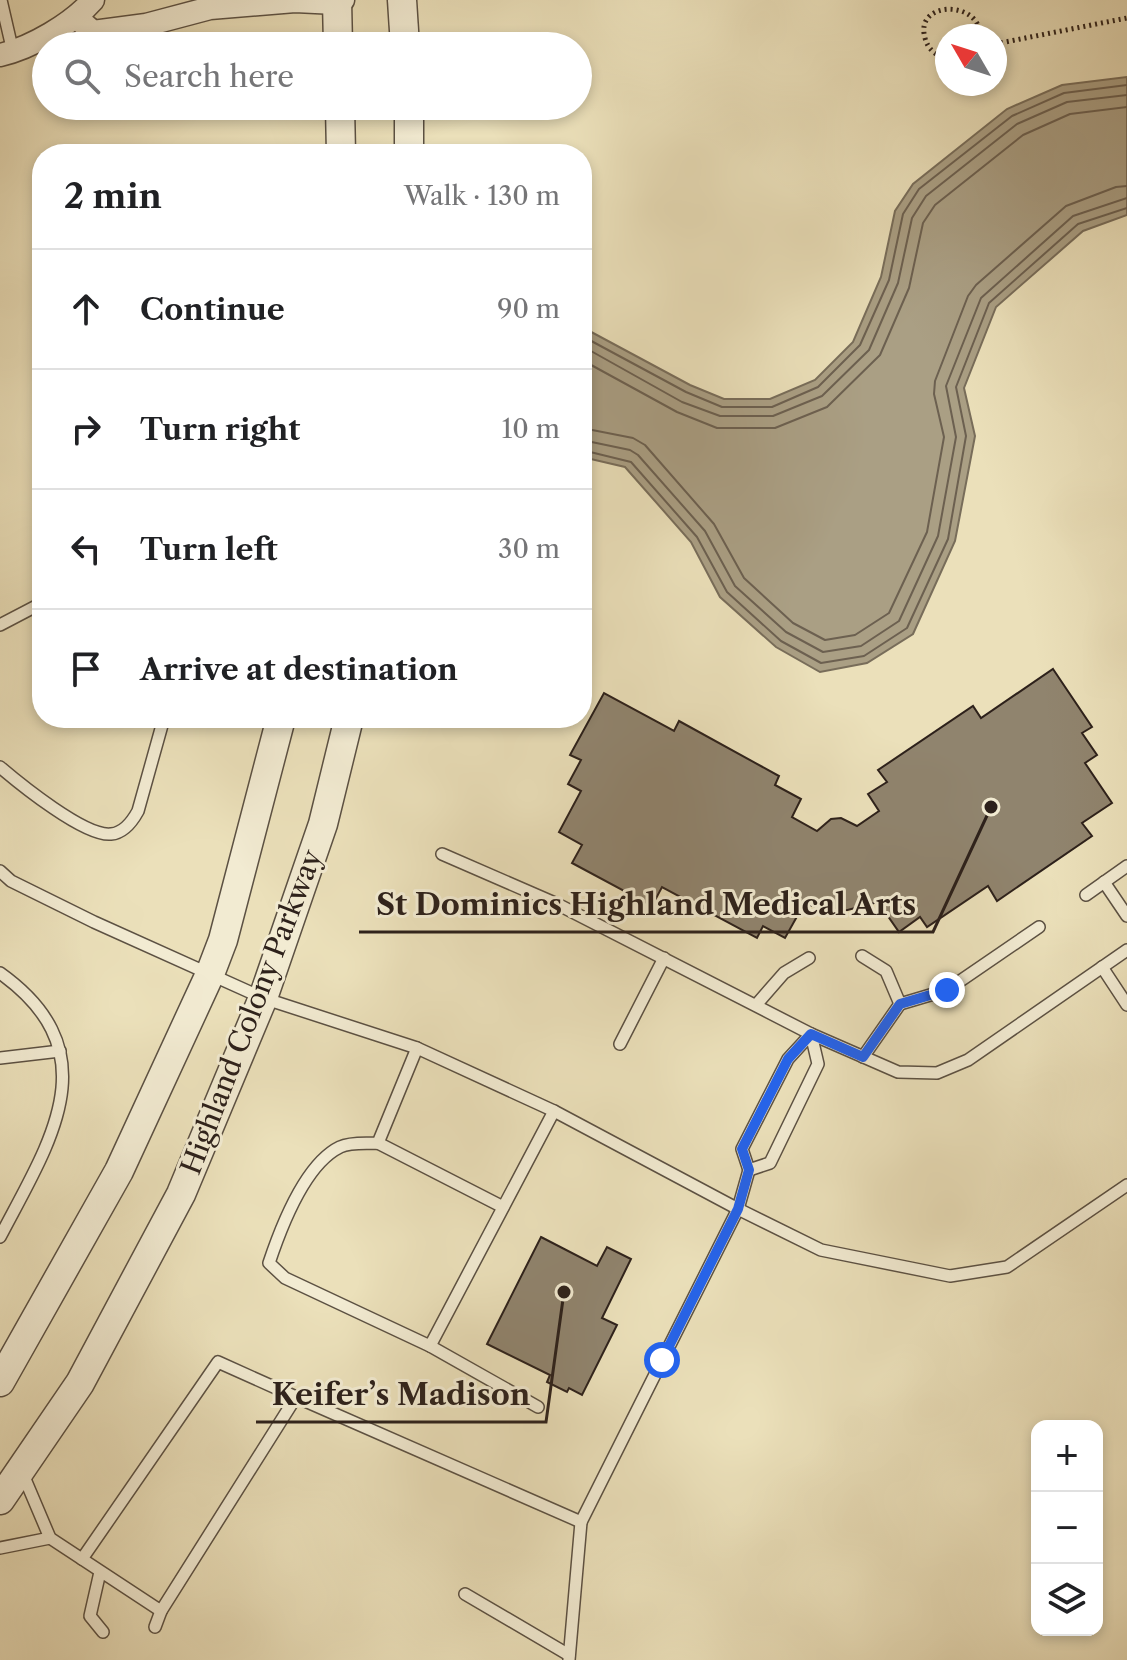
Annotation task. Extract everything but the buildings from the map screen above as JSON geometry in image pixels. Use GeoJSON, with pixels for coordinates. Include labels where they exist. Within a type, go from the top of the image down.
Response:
{"type":"FeatureCollection","features":[{"type":"Feature","properties":{"kind":"street"},"geometry":{"type":"LineString","coordinates":[[49,32],[77,18],[93,0]]}},
{"type":"Feature","properties":{"kind":"street"},"geometry":{"type":"LineString","coordinates":[[402,0],[404,32]]}},
{"type":"Feature","properties":{"kind":"street"},"geometry":{"type":"LineString","coordinates":[[77,18],[93,32],[146,25],[210,8],[339,1],[338,32]]}},
{"type":"Feature","properties":{"kind":"street"},"geometry":{"type":"LineString","coordinates":[[6,54],[32,41]]}},
{"type":"Feature","properties":{"kind":"street"},"geometry":{"type":"LineString","coordinates":[[340,120],[341,144]]}},
{"type":"Feature","properties":{"kind":"street"},"geometry":{"type":"LineString","coordinates":[[409,120],[409,144]]}},
{"type":"Feature","properties":{"kind":"street","name":"Highland Colony Parkway"},"geometry":{"type":"LineString","coordinates":[[0,1382],[119,1171],[210,974],[223,940],[278,728]]}},
{"type":"Feature","properties":{"kind":"street","name":"Highland Colony Parkway"},"geometry":{"type":"LineString","coordinates":[[0,1500],[80,1383],[181,1194],[263,998],[323,824],[347,728]]}},
{"type":"Feature","properties":{"kind":"lane"},"geometry":{"type":"LineString","coordinates":[[1,0],[6,54]]}},
{"type":"Feature","properties":{"kind":"lane"},"geometry":{"type":"LineString","coordinates":[[0,625],[32,608]]}},
{"type":"Feature","properties":{"kind":"lane"},"geometry":{"type":"LineString","coordinates":[[0,767],[82,826],[110,834],[121,831],[131,823],[138,811],[161,728]]}},
{"type":"Feature","properties":{"kind":"lane"},"geometry":{"type":"LineString","coordinates":[[442,854],[557,904],[811,1034],[898,1072],[937,1073],[968,1060],[1127,950]]}},
{"type":"Feature","properties":{"kind":"lane"},"geometry":{"type":"LineString","coordinates":[[1086,895],[1127,866]]}},
{"type":"Feature","properties":{"kind":"lane"},"geometry":{"type":"LineString","coordinates":[[0,871],[11,881],[94,922],[263,998],[417,1048],[554,1111],[821,1250],[950,1276],[1007,1267],[1127,1185]]}},
{"type":"Feature","properties":{"kind":"lane"},"geometry":{"type":"LineString","coordinates":[[1104,882],[1127,916]]}},
{"type":"Feature","properties":{"kind":"lane"},"geometry":{"type":"LineString","coordinates":[[863,1057],[900,1004],[947,990],[1039,927]]}},
{"type":"Feature","properties":{"kind":"lane"},"geometry":{"type":"LineString","coordinates":[[862,956],[886,971],[900,1004]]}},
{"type":"Feature","properties":{"kind":"lane"},"geometry":{"type":"LineString","coordinates":[[620,1044],[664,958]]}},
{"type":"Feature","properties":{"kind":"lane"},"geometry":{"type":"LineString","coordinates":[[756,1005],[784,973],[809,958]]}},
{"type":"Feature","properties":{"kind":"lane"},"geometry":{"type":"LineString","coordinates":[[1102,967],[1127,1005]]}},
{"type":"Feature","properties":{"kind":"lane"},"geometry":{"type":"LineString","coordinates":[[0,973],[39,1010],[52,1029],[60,1051],[61,1106],[51,1137],[0,1237]]}},
{"type":"Feature","properties":{"kind":"lane"},"geometry":{"type":"LineString","coordinates":[[465,1594],[569,1657],[581,1522],[738,1209],[749,1170],[742,1149],[788,1059],[811,1034]]}},
{"type":"Feature","properties":{"kind":"lane"},"geometry":{"type":"LineString","coordinates":[[749,1170],[770,1163],[818,1064],[811,1034]]}},
{"type":"Feature","properties":{"kind":"lane"},"geometry":{"type":"LineString","coordinates":[[378,1143],[417,1048]]}},
{"type":"Feature","properties":{"kind":"lane"},"geometry":{"type":"LineString","coordinates":[[0,1058],[60,1051]]}},
{"type":"Feature","properties":{"kind":"lane"},"geometry":{"type":"LineString","coordinates":[[430,1346],[554,1111]]}},
{"type":"Feature","properties":{"kind":"lane"},"geometry":{"type":"LineString","coordinates":[[503,1207],[378,1143],[344,1145],[322,1158],[299,1194],[269,1263],[285,1278],[430,1346],[538,1407]]}},
{"type":"Feature","properties":{"kind":"lane"},"geometry":{"type":"LineString","coordinates":[[82,1559],[218,1362],[581,1522]]}},
{"type":"Feature","properties":{"kind":"lane"},"geometry":{"type":"LineString","coordinates":[[155,1627],[161,1611],[296,1397]]}},
{"type":"Feature","properties":{"kind":"lane"},"geometry":{"type":"LineString","coordinates":[[21,1469],[50,1538],[161,1611]]}},
{"type":"Feature","properties":{"kind":"lane"},"geometry":{"type":"LineString","coordinates":[[0,1548],[50,1538]]}},
{"type":"Feature","properties":{"kind":"lane"},"geometry":{"type":"LineString","coordinates":[[100,1572],[90,1616],[103,1632]]}},
{"type":"Feature","properties":{"kind":"path"},"geometry":{"type":"LineString","coordinates":[[935,54],[924,35],[924,23],[939,6],[950,2],[971,9],[978,24]]}},
{"type":"Feature","properties":{"kind":"path"},"geometry":{"type":"LineString","coordinates":[[1007,42],[1127,18]]}},
{"type":"Feature","properties":{"kind":"water"},"geometry":{"type":"Polygon","coordinates":[[[1127,77],[1127,215],[1083,231],[996,307],[964,388],[975,436],[955,541],[913,634],[867,663],[820,672],[776,647],[720,597],[691,542],[625,467],[592,459],[592,332],[690,385],[724,399],[770,399],[815,380],[853,342],[881,277],[895,211],[913,184],[1007,109],[1062,85],[1127,77]]]}},
{"type":"Feature","properties":{"kind":"place","name":"St Dominics Highland Medical Arts"},"geometry":{"type":"Point","coordinates":[991,807]}},
{"type":"Feature","properties":{"kind":"place","name":"Keifer’s Madison"},"geometry":{"type":"Point","coordinates":[564,1292]}},
{"type":"Feature","properties":{"kind":"route"},"geometry":{"type":"LineString","coordinates":[[662,1360],[738,1209],[749,1170],[742,1149],[788,1059],[811,1034],[863,1057],[900,1004],[947,990]]}}]}
